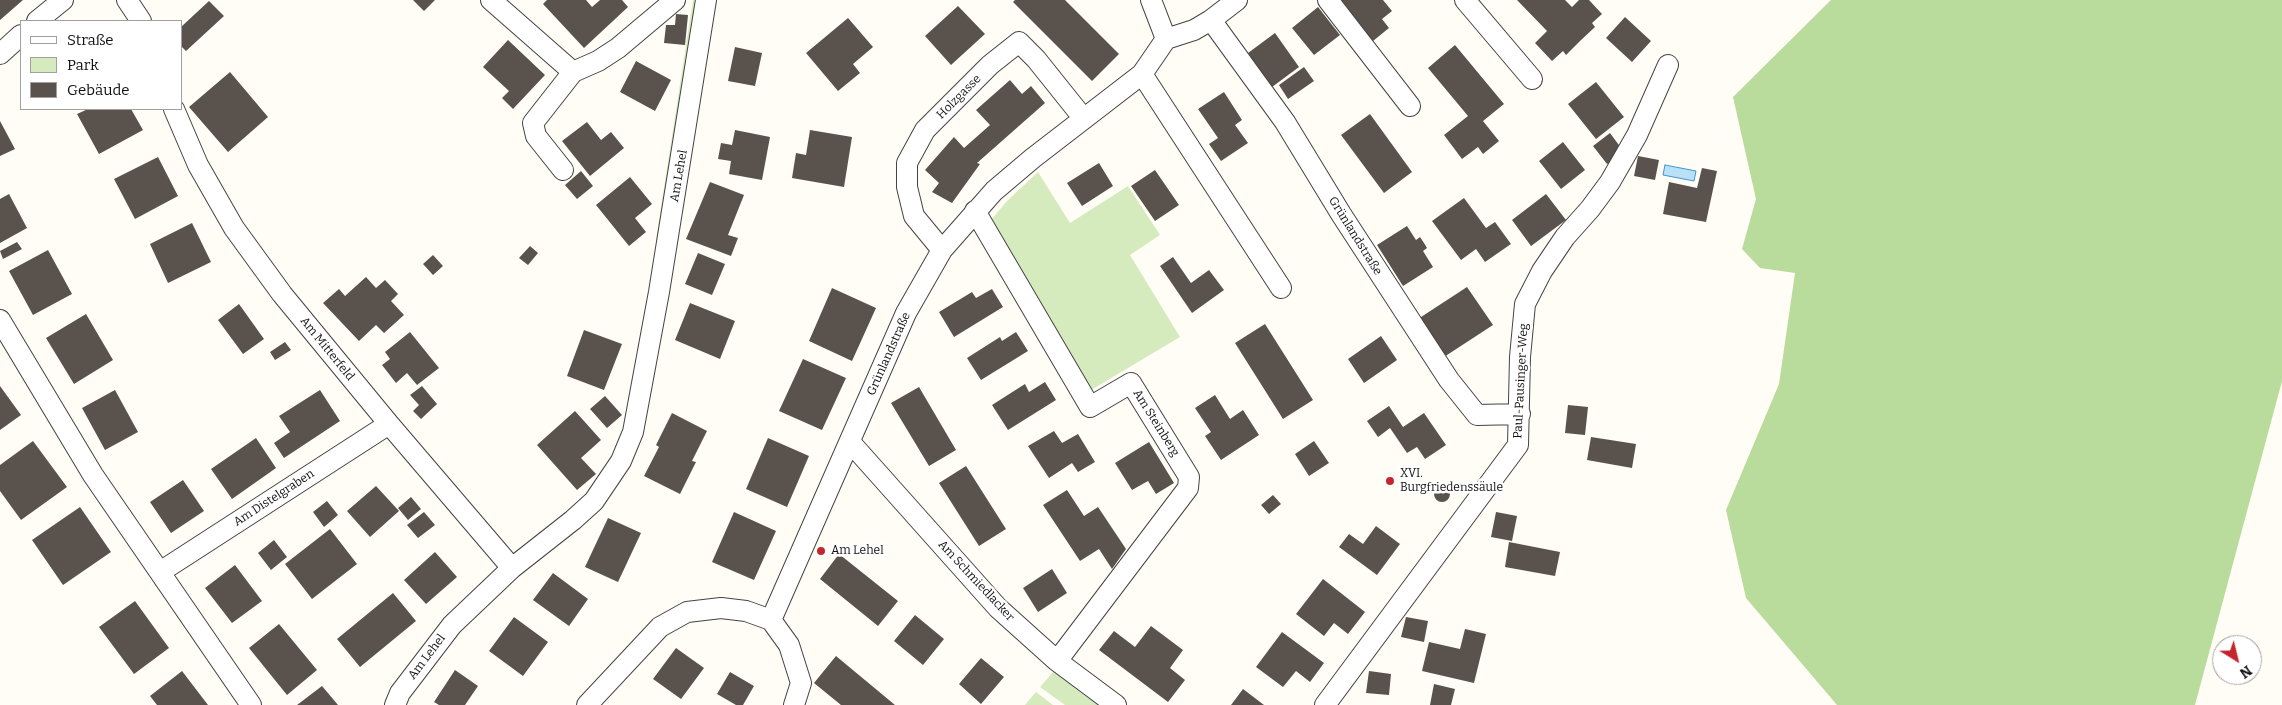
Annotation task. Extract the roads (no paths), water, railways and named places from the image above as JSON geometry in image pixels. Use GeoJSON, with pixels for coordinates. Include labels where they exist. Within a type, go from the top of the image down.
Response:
{"type":"FeatureCollection","features":[{"type":"Feature","properties":{"kind":"street"},"geometry":{"type":"LineString","coordinates":[[39,20],[63,0]]}},
{"type":"Feature","properties":{"kind":"street"},"geometry":{"type":"LineString","coordinates":[[127,0],[140,20]]}},
{"type":"Feature","properties":{"kind":"street"},"geometry":{"type":"LineString","coordinates":[[491,0],[573,72]]}},
{"type":"Feature","properties":{"kind":"street"},"geometry":{"type":"LineString","coordinates":[[563,170],[536,136],[533,123],[573,72],[598,61],[618,48],[675,0]]}},
{"type":"Feature","properties":{"kind":"street","name":"Am Lehel"},"geometry":{"type":"LineString","coordinates":[[395,705],[400,693],[452,625],[512,568],[594,501],[621,461],[633,432],[684,143],[706,0]]}},
{"type":"Feature","properties":{"kind":"street"},"geometry":{"type":"LineString","coordinates":[[1151,0],[1166,39],[1194,30],[1238,0]]}},
{"type":"Feature","properties":{"kind":"street"},"geometry":{"type":"LineString","coordinates":[[1328,0],[1410,106]]}},
{"type":"Feature","properties":{"kind":"street"},"geometry":{"type":"LineString","coordinates":[[1465,0],[1532,79]]}},
{"type":"Feature","properties":{"kind":"street","name":"Grünlandstraße"},"geometry":{"type":"LineString","coordinates":[[1211,20],[1285,122],[1341,214],[1449,380],[1477,415],[1520,414]]}},
{"type":"Feature","properties":{"kind":"street"},"geometry":{"type":"LineString","coordinates":[[0,54],[20,36]]}},
{"type":"Feature","properties":{"kind":"street","name":"Grünlandstraße"},"geometry":{"type":"LineString","coordinates":[[771,620],[906,313],[942,250],[975,211],[1033,158],[1142,74],[1166,39]]}},
{"type":"Feature","properties":{"kind":"street","name":"Holzgasse"},"geometry":{"type":"LineString","coordinates":[[942,250],[914,216],[907,187],[907,163],[925,130],[990,65],[1019,42],[1036,59],[1084,119]]}},
{"type":"Feature","properties":{"kind":"street","name":"Paul-Pausinger-Weg"},"geometry":{"type":"LineString","coordinates":[[1325,705],[1518,445],[1520,357],[1524,304],[1542,271],[1565,237],[1590,209],[1610,182],[1637,135],[1668,65]]}},
{"type":"Feature","properties":{"kind":"street"},"geometry":{"type":"LineString","coordinates":[[1142,74],[1281,288]]}},
{"type":"Feature","properties":{"kind":"street","name":"Am Mitterfeld"},"geometry":{"type":"LineString","coordinates":[[174,110],[198,165],[234,228],[282,294],[389,424],[512,568]]}},
{"type":"Feature","properties":{"kind":"street","name":"Am Steinberg"},"geometry":{"type":"LineString","coordinates":[[975,211],[1090,407],[1131,383],[1189,477],[1188,488],[1058,660]]}},
{"type":"Feature","properties":{"kind":"street"},"geometry":{"type":"LineString","coordinates":[[0,320],[93,475],[251,705]]}},
{"type":"Feature","properties":{"kind":"street","name":"Am Distelgraben"},"geometry":{"type":"LineString","coordinates":[[160,572],[389,424]]}},
{"type":"Feature","properties":{"kind":"street","name":"Am Schmiedlacker"},"geometry":{"type":"LineString","coordinates":[[850,442],[998,608],[1058,660],[1116,705]]}},
{"type":"Feature","properties":{"kind":"street"},"geometry":{"type":"LineString","coordinates":[[587,705],[660,627],[687,612],[721,608],[746,611],[771,620],[790,645],[801,683],[794,705]]}},
{"type":"Feature","properties":{"kind":"water"},"geometry":{"type":"Polygon","coordinates":[[[1665,165],[1696,171],[1694,181],[1663,175],[1665,165]]]}},
{"type":"Feature","properties":{"kind":"place","name":"XVI. Burgfriedenssäule"},"geometry":{"type":"Point","coordinates":[1390,481]}},
{"type":"Feature","properties":{"kind":"place","name":"Am Lehel"},"geometry":{"type":"Point","coordinates":[821,551]}}]}
